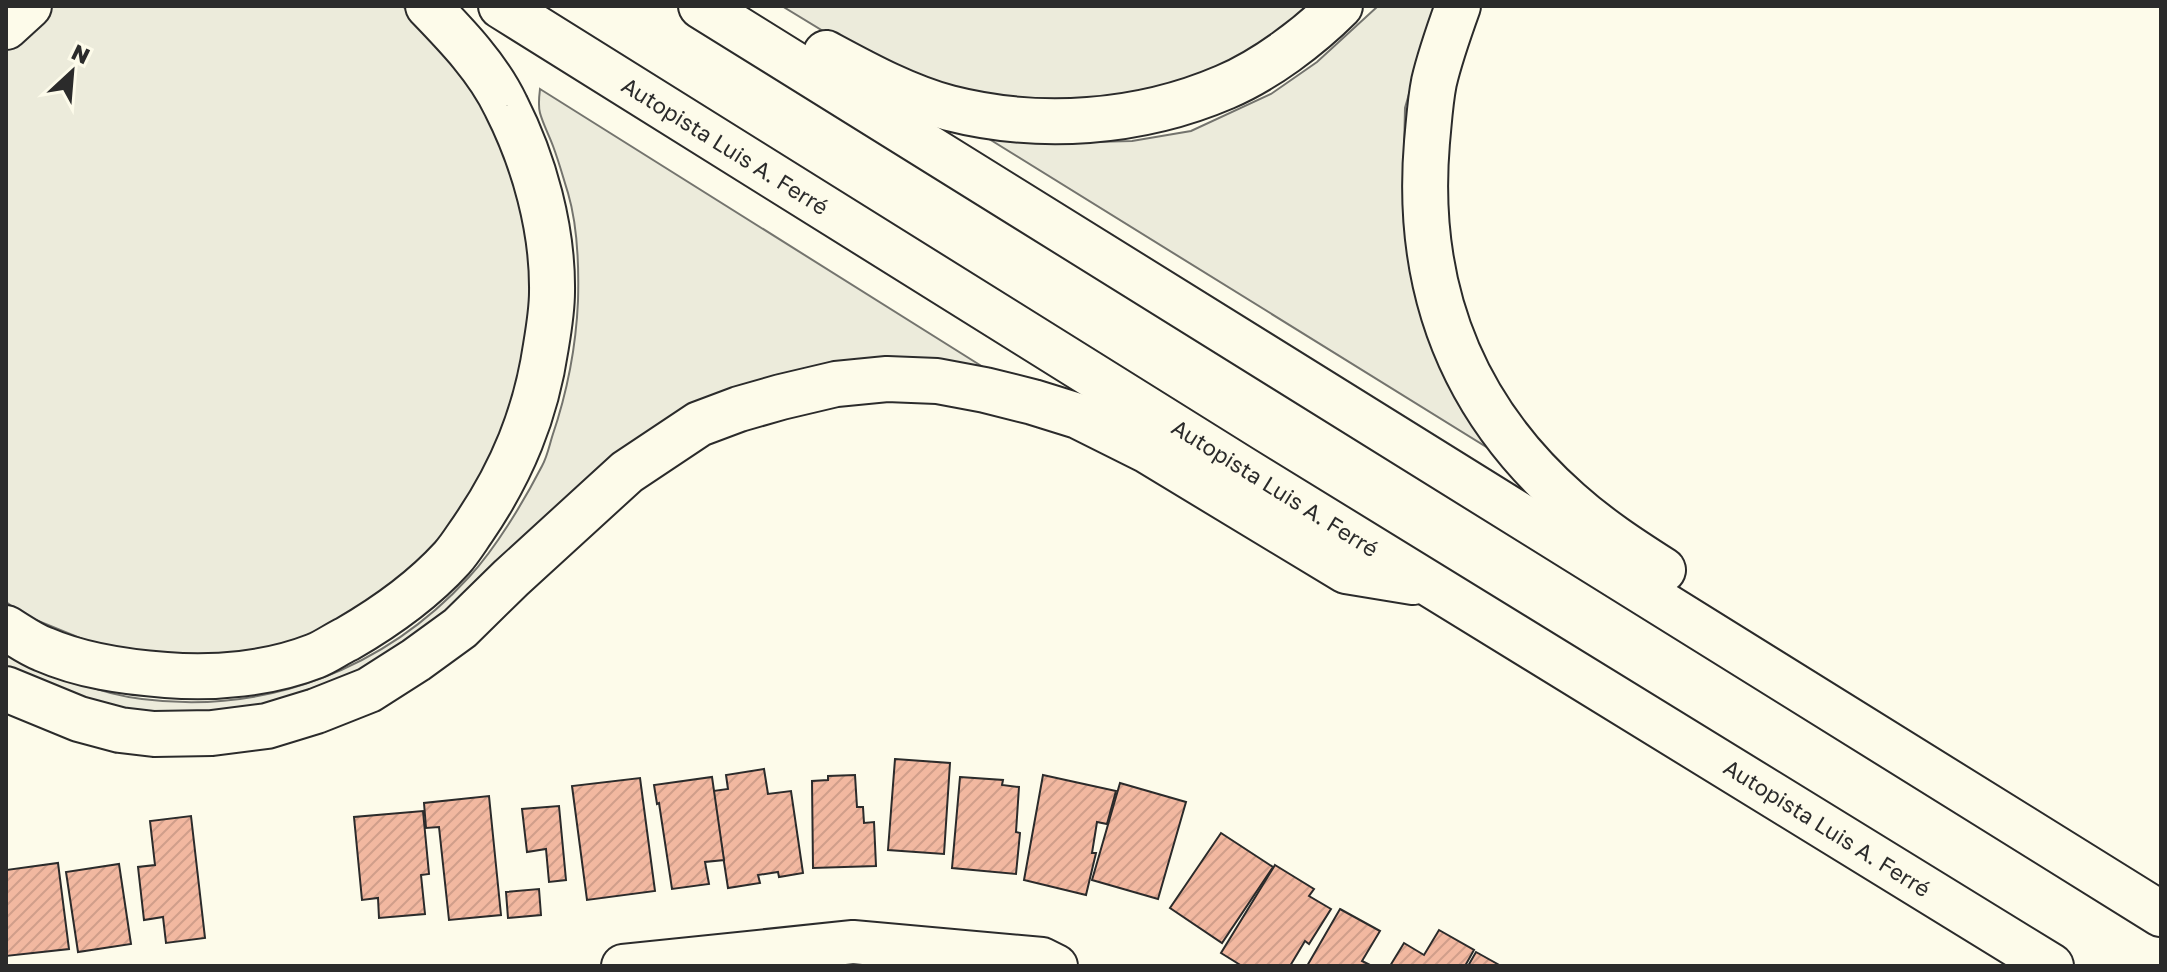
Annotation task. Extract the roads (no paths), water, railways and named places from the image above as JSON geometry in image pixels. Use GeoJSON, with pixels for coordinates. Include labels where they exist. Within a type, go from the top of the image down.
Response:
{"type":"FeatureCollection","features":[{"type":"Feature","properties":{"kind":"highway"},"geometry":{"type":"LineString","coordinates":[[6,27],[29,6]]}},
{"type":"Feature","properties":{"kind":"highway"},"geometry":{"type":"LineString","coordinates":[[6,628],[42,649],[83,663],[126,672],[222,676],[272,668],[315,656],[367,628],[403,603],[453,557],[482,515],[516,456],[542,375],[553,292],[549,252],[533,172],[506,104],[455,34],[428,6]]}},
{"type":"Feature","properties":{"kind":"highway","name":"Autopista Luis A. Ferré"},"geometry":{"type":"LineString","coordinates":[[501,6],[1227,459],[2051,966]]}},
{"type":"Feature","properties":{"kind":"highway"},"geometry":{"type":"LineString","coordinates":[[701,6],[2161,914]]}},
{"type":"Feature","properties":{"kind":"highway"},"geometry":{"type":"LineString","coordinates":[[730,6],[791,34],[873,79],[950,108],[1040,121],[1091,121],[1136,114],[1227,87],[1301,40],[1340,6]]}},
{"type":"Feature","properties":{"kind":"highway"},"geometry":{"type":"LineString","coordinates":[[1458,6],[1434,81],[1424,202],[1436,289],[1450,336],[1487,406],[1536,470],[1599,527],[1846,683],[1990,808]]}},
{"type":"Feature","properties":{"kind":"highway"},"geometry":{"type":"LineString","coordinates":[[6,689],[79,719],[120,730],[154,734],[212,733],[267,726],[316,711],[369,690],[460,628],[627,472],[699,424],[781,397],[836,384],[887,379],[937,381],[985,390],[1078,416],[1146,450],[1346,571],[1434,585]]}},
{"type":"Feature","properties":{"kind":"street"},"geometry":{"type":"LineString","coordinates":[[623,966],[853,942],[1042,959],[1056,966]]}}]}
